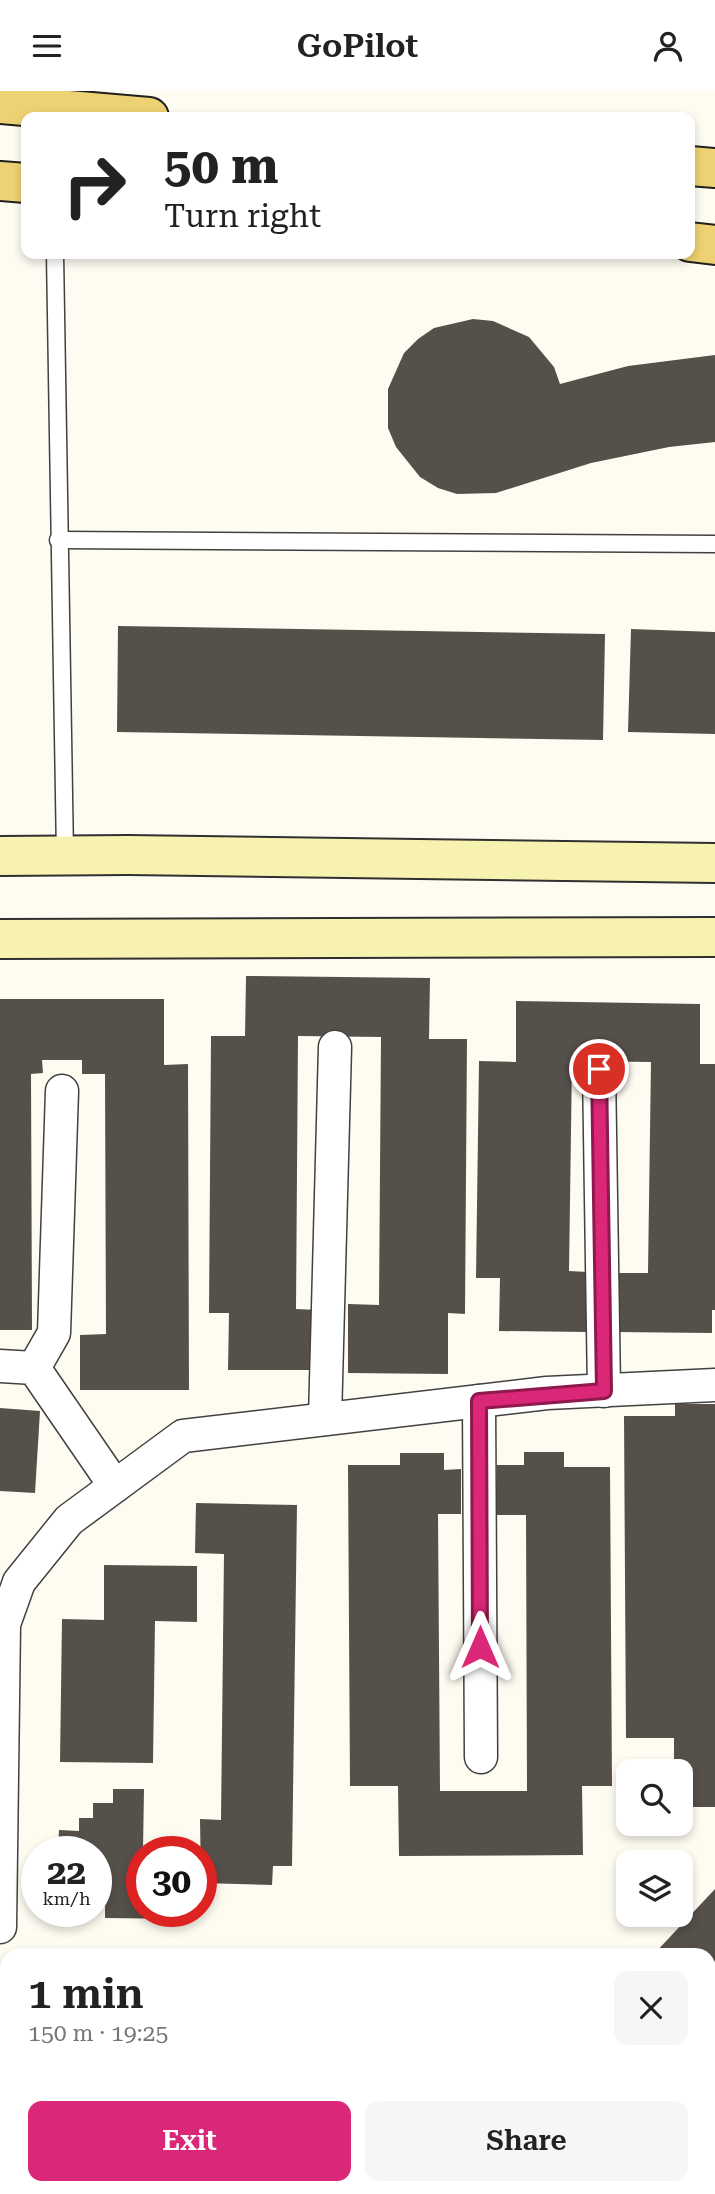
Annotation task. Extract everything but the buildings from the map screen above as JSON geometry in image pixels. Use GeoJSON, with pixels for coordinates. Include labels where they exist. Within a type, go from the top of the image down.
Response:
{"type":"FeatureCollection","features":[{"type":"Feature","properties":{"kind":"main road"},"geometry":{"type":"LineString","coordinates":[[0,104],[92,112]]}},
{"type":"Feature","properties":{"kind":"main road"},"geometry":{"type":"LineString","coordinates":[[695,166],[715,168]]}},
{"type":"Feature","properties":{"kind":"main road"},"geometry":{"type":"LineString","coordinates":[[0,181],[21,183]]}},
{"type":"Feature","properties":{"kind":"main road"},"geometry":{"type":"LineString","coordinates":[[695,243],[715,245]]}},
{"type":"Feature","properties":{"kind":"street"},"geometry":{"type":"LineString","coordinates":[[0,856],[715,863]]}},
{"type":"Feature","properties":{"kind":"street"},"geometry":{"type":"LineString","coordinates":[[0,939],[715,937]]}},
{"type":"Feature","properties":{"kind":"street"},"geometry":{"type":"LineString","coordinates":[[325,1419],[335,1047]]}},
{"type":"Feature","properties":{"kind":"street"},"geometry":{"type":"LineString","coordinates":[[599,1069],[604,1391]]}},
{"type":"Feature","properties":{"kind":"street"},"geometry":{"type":"LineString","coordinates":[[34,1368],[54,1333],[62,1091]]}},
{"type":"Feature","properties":{"kind":"street"},"geometry":{"type":"LineString","coordinates":[[0,1366],[34,1368]]}},
{"type":"Feature","properties":{"kind":"street"},"geometry":{"type":"LineString","coordinates":[[34,1368],[115,1486]]}},
{"type":"Feature","properties":{"kind":"street"},"geometry":{"type":"LineString","coordinates":[[0,1927],[2,1645],[5,1624],[19,1582],[69,1520],[183,1436],[479,1401],[715,1385]]}},
{"type":"Feature","properties":{"kind":"street"},"geometry":{"type":"LineString","coordinates":[[479,1401],[481,1757]]}},
{"type":"Feature","properties":{"kind":"lane"},"geometry":{"type":"LineString","coordinates":[[55,259],[65,855]]}},
{"type":"Feature","properties":{"kind":"lane"},"geometry":{"type":"LineString","coordinates":[[58,540],[715,544]]}},
{"type":"Feature","properties":{"kind":"route"},"geometry":{"type":"LineString","coordinates":[[480,1647],[479,1401],[547,1393],[604,1391],[599,1069]]}}]}
